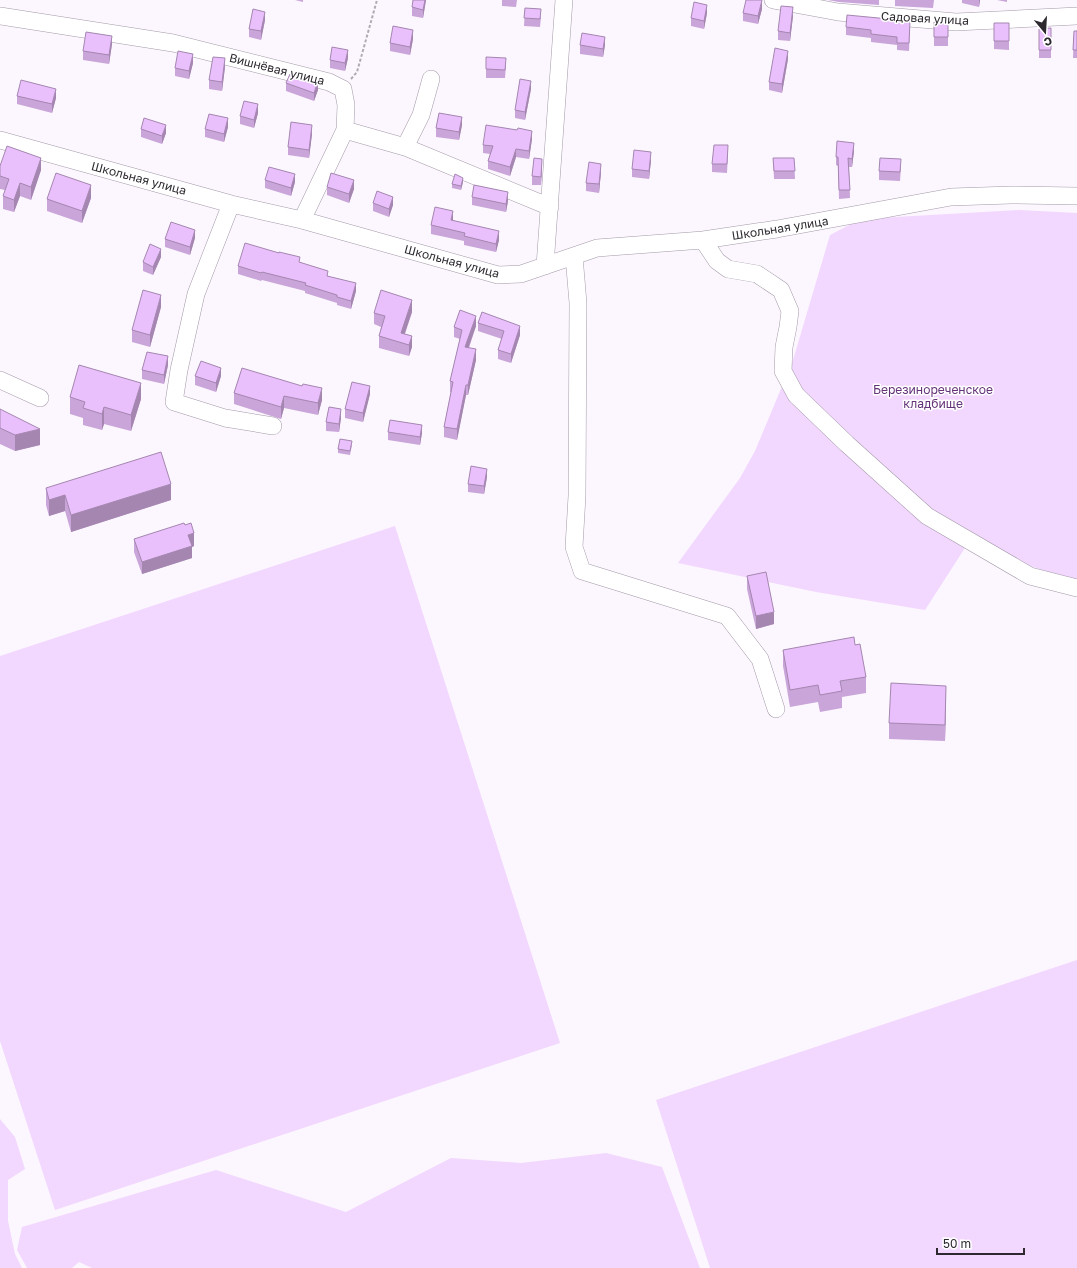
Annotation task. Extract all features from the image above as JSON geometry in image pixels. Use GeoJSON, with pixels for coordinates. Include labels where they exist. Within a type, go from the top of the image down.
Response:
{"type":"FeatureCollection","features":[{"type":"Feature","properties":{"kind":"street"},"geometry":{"type":"LineString","coordinates":[[546,266],[564,0]]}},
{"type":"Feature","properties":{"kind":"street","name":"Садовая улица"},"geometry":{"type":"LineString","coordinates":[[773,0],[838,12],[956,22],[1077,16]]}},
{"type":"Feature","properties":{"kind":"street","name":"Вишнёвая улица"},"geometry":{"type":"LineString","coordinates":[[0,16],[173,43],[329,82],[343,89]]}},
{"type":"Feature","properties":{"kind":"street"},"geometry":{"type":"LineString","coordinates":[[405,147],[421,115],[431,79]]}},
{"type":"Feature","properties":{"kind":"street"},"geometry":{"type":"LineString","coordinates":[[302,220],[345,130],[346,105],[343,89]]}},
{"type":"Feature","properties":{"kind":"street"},"geometry":{"type":"LineString","coordinates":[[345,130],[405,147],[550,207]]}},
{"type":"Feature","properties":{"kind":"street","name":"Школьная улица"},"geometry":{"type":"LineString","coordinates":[[0,140],[231,204],[302,220],[498,275],[521,274],[597,248],[704,240],[777,229],[951,197],[1012,195],[1077,196]]}},
{"type":"Feature","properties":{"kind":"street"},"geometry":{"type":"LineString","coordinates":[[231,204],[196,294],[179,370],[174,402],[225,418],[273,426]]}},
{"type":"Feature","properties":{"kind":"street"},"geometry":{"type":"LineString","coordinates":[[704,240],[717,261],[728,269],[757,274],[781,290],[790,311],[784,347],[783,371],[796,395],[847,444],[926,516],[1030,576],[1077,588]]}},
{"type":"Feature","properties":{"kind":"street"},"geometry":{"type":"LineString","coordinates":[[574,256],[578,303],[577,496],[574,547],[582,571],[727,616],[760,659],[776,709]]}},
{"type":"Feature","properties":{"kind":"street"},"geometry":{"type":"LineString","coordinates":[[0,380],[40,398]]}},
{"type":"Feature","properties":{"kind":"path"},"geometry":{"type":"LineString","coordinates":[[343,89],[357,72],[377,0]]}},
{"type":"Feature","properties":{"kind":"green space","name":"Березинореченское кладбище"},"geometry":{"type":"Polygon","coordinates":[[[1020,210],[1077,213],[1077,581],[1023,563],[972,537],[925,610],[816,592],[678,563],[740,478],[755,451],[793,360],[830,235],[861,219],[1020,210]]]}},
{"type":"Feature","properties":{"kind":"green space"},"geometry":{"type":"Polygon","coordinates":[[[395,526],[560,1043],[55,1210],[0,1041],[0,656],[395,526]]]}},
{"type":"Feature","properties":{"kind":"green space"},"geometry":{"type":"Polygon","coordinates":[[[1077,960],[1077,1268],[710,1268],[656,1100],[1077,960]]]}},
{"type":"Feature","properties":{"kind":"green space"},"geometry":{"type":"Polygon","coordinates":[[[0,1119],[15,1137],[25,1169],[8,1180],[8,1221],[15,1254],[22,1268],[0,1268],[0,1119]]]}},
{"type":"Feature","properties":{"kind":"green space"},"geometry":{"type":"Polygon","coordinates":[[[606,1153],[662,1167],[700,1268],[92,1268],[79,1262],[72,1268],[27,1268],[17,1250],[22,1227],[216,1170],[346,1212],[451,1158],[521,1163],[606,1153]]]}},
{"type":"Feature","properties":{"kind":"building"},"geometry":{"type":"Polygon","coordinates":[[[413,0],[425,0],[423,10],[412,7],[413,0]]]}},
{"type":"Feature","properties":{"kind":"building"},"geometry":{"type":"Polygon","coordinates":[[[746,0],[762,0],[758,16],[743,13],[746,0]]]}},
{"type":"Feature","properties":{"kind":"building"},"geometry":{"type":"Polygon","coordinates":[[[694,2],[707,5],[704,21],[691,18],[694,2]]]}},
{"type":"Feature","properties":{"kind":"building"},"geometry":{"type":"Polygon","coordinates":[[[781,6],[793,7],[790,33],[778,31],[781,6]]]}},
{"type":"Feature","properties":{"kind":"building"},"geometry":{"type":"Polygon","coordinates":[[[525,8],[541,9],[540,19],[524,18],[525,8]]]}},
{"type":"Feature","properties":{"kind":"building"},"geometry":{"type":"Polygon","coordinates":[[[253,9],[265,12],[261,31],[249,29],[253,9]]]}},
{"type":"Feature","properties":{"kind":"building"},"geometry":{"type":"Polygon","coordinates":[[[847,15],[910,21],[909,43],[897,43],[897,37],[871,34],[871,30],[846,27],[847,15]]]}},
{"type":"Feature","properties":{"kind":"building"},"geometry":{"type":"Polygon","coordinates":[[[934,22],[948,23],[948,37],[934,37],[934,22]]]}},
{"type":"Feature","properties":{"kind":"building"},"geometry":{"type":"Polygon","coordinates":[[[994,23],[1009,23],[1009,41],[994,41],[994,23]]]}},
{"type":"Feature","properties":{"kind":"building"},"geometry":{"type":"Polygon","coordinates":[[[393,26],[413,30],[410,47],[390,43],[393,26]]]}},
{"type":"Feature","properties":{"kind":"building"},"geometry":{"type":"Polygon","coordinates":[[[1051,28],[1051,50],[1039,50],[1039,29],[1051,28]]]}},
{"type":"Feature","properties":{"kind":"building"},"geometry":{"type":"Polygon","coordinates":[[[1074,31],[1077,31],[1077,50],[1073,50],[1074,31]]]}},
{"type":"Feature","properties":{"kind":"building"},"geometry":{"type":"Polygon","coordinates":[[[86,32],[112,36],[109,55],[83,51],[86,32]]]}},
{"type":"Feature","properties":{"kind":"building"},"geometry":{"type":"Polygon","coordinates":[[[582,33],[605,37],[603,49],[580,45],[582,33]]]}},
{"type":"Feature","properties":{"kind":"building"},"geometry":{"type":"Polygon","coordinates":[[[332,47],[348,50],[345,63],[330,60],[332,47]]]}},
{"type":"Feature","properties":{"kind":"building"},"geometry":{"type":"Polygon","coordinates":[[[775,48],[788,51],[782,84],[769,82],[775,48]]]}},
{"type":"Feature","properties":{"kind":"building"},"geometry":{"type":"Polygon","coordinates":[[[178,51],[193,54],[189,71],[175,68],[178,51]]]}},
{"type":"Feature","properties":{"kind":"building"},"geometry":{"type":"Polygon","coordinates":[[[213,57],[225,58],[222,82],[209,80],[213,57]]]}},
{"type":"Feature","properties":{"kind":"building"},"geometry":{"type":"Polygon","coordinates":[[[486,57],[506,58],[505,70],[486,69],[486,57]]]}},
{"type":"Feature","properties":{"kind":"building"},"geometry":{"type":"Polygon","coordinates":[[[290,74],[318,81],[314,93],[286,83],[290,74]]]}},
{"type":"Feature","properties":{"kind":"building"},"geometry":{"type":"Polygon","coordinates":[[[520,79],[531,81],[525,112],[515,110],[520,79]]]}},
{"type":"Feature","properties":{"kind":"building"},"geometry":{"type":"Polygon","coordinates":[[[21,80],[56,89],[52,104],[17,96],[21,80]]]}},
{"type":"Feature","properties":{"kind":"building"},"geometry":{"type":"Polygon","coordinates":[[[244,101],[258,104],[254,120],[240,116],[244,101]]]}},
{"type":"Feature","properties":{"kind":"building"},"geometry":{"type":"Polygon","coordinates":[[[439,113],[462,117],[459,132],[436,128],[439,113]]]}},
{"type":"Feature","properties":{"kind":"building"},"geometry":{"type":"Polygon","coordinates":[[[209,114],[228,118],[224,134],[205,129],[209,114]]]}},
{"type":"Feature","properties":{"kind":"building"},"geometry":{"type":"Polygon","coordinates":[[[144,118],[166,125],[162,136],[141,129],[144,118]]]}},
{"type":"Feature","properties":{"kind":"building"},"geometry":{"type":"Polygon","coordinates":[[[291,122],[312,125],[309,150],[288,147],[291,122]]]}},
{"type":"Feature","properties":{"kind":"building"},"geometry":{"type":"Polygon","coordinates":[[[486,125],[532,131],[529,151],[516,149],[510,167],[488,161],[493,146],[483,145],[486,125]]]}},
{"type":"Feature","properties":{"kind":"building"},"geometry":{"type":"Polygon","coordinates":[[[837,141],[854,143],[852,159],[848,158],[850,190],[839,190],[838,157],[836,157],[837,141]]]}},
{"type":"Feature","properties":{"kind":"building"},"geometry":{"type":"Polygon","coordinates":[[[714,145],[728,145],[727,164],[712,164],[714,145]]]}},
{"type":"Feature","properties":{"kind":"building"},"geometry":{"type":"Polygon","coordinates":[[[7,146],[41,158],[31,187],[20,183],[14,200],[3,196],[9,179],[0,176],[0,166],[7,146]]]}},
{"type":"Feature","properties":{"kind":"building"},"geometry":{"type":"Polygon","coordinates":[[[634,150],[651,152],[649,171],[632,169],[634,150]]]}},
{"type":"Feature","properties":{"kind":"building"},"geometry":{"type":"Polygon","coordinates":[[[534,158],[542,159],[541,177],[532,176],[534,158]]]}},
{"type":"Feature","properties":{"kind":"building"},"geometry":{"type":"Polygon","coordinates":[[[773,158],[794,158],[795,171],[774,171],[773,158]]]}},
{"type":"Feature","properties":{"kind":"building"},"geometry":{"type":"Polygon","coordinates":[[[880,158],[901,159],[900,172],[879,171],[880,158]]]}},
{"type":"Feature","properties":{"kind":"building"},"geometry":{"type":"Polygon","coordinates":[[[589,162],[601,164],[599,184],[586,183],[589,162]]]}},
{"type":"Feature","properties":{"kind":"building"},"geometry":{"type":"Polygon","coordinates":[[[269,167],[295,174],[291,188],[265,180],[269,167]]]}},
{"type":"Feature","properties":{"kind":"building"},"geometry":{"type":"Polygon","coordinates":[[[56,173],[91,185],[82,211],[47,199],[56,173]]]}},
{"type":"Feature","properties":{"kind":"building"},"geometry":{"type":"Polygon","coordinates":[[[331,173],[354,180],[349,194],[327,187],[331,173]]]}},
{"type":"Feature","properties":{"kind":"building"},"geometry":{"type":"Polygon","coordinates":[[[455,174],[463,178],[461,186],[452,184],[455,174]]]}},
{"type":"Feature","properties":{"kind":"building"},"geometry":{"type":"Polygon","coordinates":[[[474,185],[508,192],[506,204],[472,197],[474,185]]]}},
{"type":"Feature","properties":{"kind":"building"},"geometry":{"type":"Polygon","coordinates":[[[377,191],[393,197],[389,209],[373,203],[377,191]]]}},
{"type":"Feature","properties":{"kind":"building"},"geometry":{"type":"Polygon","coordinates":[[[435,207],[453,211],[451,220],[499,231],[496,244],[464,236],[465,233],[431,225],[435,207]]]}},
{"type":"Feature","properties":{"kind":"building"},"geometry":{"type":"Polygon","coordinates":[[[171,222],[195,230],[190,247],[165,239],[171,222]]]}},
{"type":"Feature","properties":{"kind":"building"},"geometry":{"type":"Polygon","coordinates":[[[245,243],[279,253],[300,257],[299,262],[328,271],[327,276],[356,283],[351,301],[305,285],[306,283],[261,273],[238,266],[245,243]]]}},
{"type":"Feature","properties":{"kind":"building"},"geometry":{"type":"Polygon","coordinates":[[[150,244],[161,249],[153,267],[143,262],[150,244]]]}},
{"type":"Feature","properties":{"kind":"building"},"geometry":{"type":"Polygon","coordinates":[[[143,290],[161,295],[150,335],[132,330],[143,290]]]}},
{"type":"Feature","properties":{"kind":"building"},"geometry":{"type":"Polygon","coordinates":[[[381,290],[412,300],[401,333],[412,336],[409,345],[379,336],[385,316],[374,313],[381,290]]]}},
{"type":"Feature","properties":{"kind":"building"},"geometry":{"type":"Polygon","coordinates":[[[460,310],[476,316],[465,347],[476,349],[468,385],[466,385],[457,429],[444,427],[453,382],[450,381],[462,330],[454,327],[460,310]]]}},
{"type":"Feature","properties":{"kind":"building"},"geometry":{"type":"Polygon","coordinates":[[[482,312],[520,326],[511,354],[498,350],[504,331],[478,323],[482,312]]]}},
{"type":"Feature","properties":{"kind":"building"},"geometry":{"type":"Polygon","coordinates":[[[147,352],[168,356],[164,375],[142,370],[147,352]]]}},
{"type":"Feature","properties":{"kind":"building"},"geometry":{"type":"Polygon","coordinates":[[[201,361],[221,368],[216,383],[195,376],[201,361]]]}},
{"type":"Feature","properties":{"kind":"building"},"geometry":{"type":"Polygon","coordinates":[[[79,365],[141,383],[131,415],[104,407],[102,414],[83,408],[85,402],[70,397],[79,365]]]}},
{"type":"Feature","properties":{"kind":"building"},"geometry":{"type":"Polygon","coordinates":[[[242,368],[302,386],[303,384],[322,388],[318,403],[284,396],[281,407],[234,393],[242,368]]]}},
{"type":"Feature","properties":{"kind":"building"},"geometry":{"type":"Polygon","coordinates":[[[352,382],[370,386],[363,413],[345,409],[352,382]]]}},
{"type":"Feature","properties":{"kind":"building"},"geometry":{"type":"Polygon","coordinates":[[[329,407],[341,409],[339,424],[326,422],[329,407]]]}},
{"type":"Feature","properties":{"kind":"building"},"geometry":{"type":"Polygon","coordinates":[[[0,409],[40,429],[15,435],[0,428],[0,409]]]}},
{"type":"Feature","properties":{"kind":"building"},"geometry":{"type":"Polygon","coordinates":[[[390,420],[422,425],[420,437],[388,432],[390,420]]]}},
{"type":"Feature","properties":{"kind":"building"},"geometry":{"type":"Polygon","coordinates":[[[340,439],[352,441],[350,451],[338,449],[340,439]]]}},
{"type":"Feature","properties":{"kind":"building"},"geometry":{"type":"Polygon","coordinates":[[[161,452],[171,484],[71,515],[65,495],[49,500],[46,488],[161,452]]]}},
{"type":"Feature","properties":{"kind":"building"},"geometry":{"type":"Polygon","coordinates":[[[471,466],[487,469],[484,486],[468,484],[471,466]]]}},
{"type":"Feature","properties":{"kind":"building"},"geometry":{"type":"Polygon","coordinates":[[[184,523],[185,525],[191,523],[194,533],[188,535],[192,546],[142,562],[134,539],[184,523]]]}},
{"type":"Feature","properties":{"kind":"building"},"geometry":{"type":"Polygon","coordinates":[[[766,572],[774,612],[756,616],[747,576],[766,572]]]}},
{"type":"Feature","properties":{"kind":"building"},"geometry":{"type":"Polygon","coordinates":[[[854,637],[855,645],[860,644],[866,677],[840,681],[842,691],[820,695],[818,685],[790,690],[783,650],[854,637]]]}},
{"type":"Feature","properties":{"kind":"building"},"geometry":{"type":"Polygon","coordinates":[[[891,683],[946,686],[945,725],[889,723],[891,683]]]}}]}
